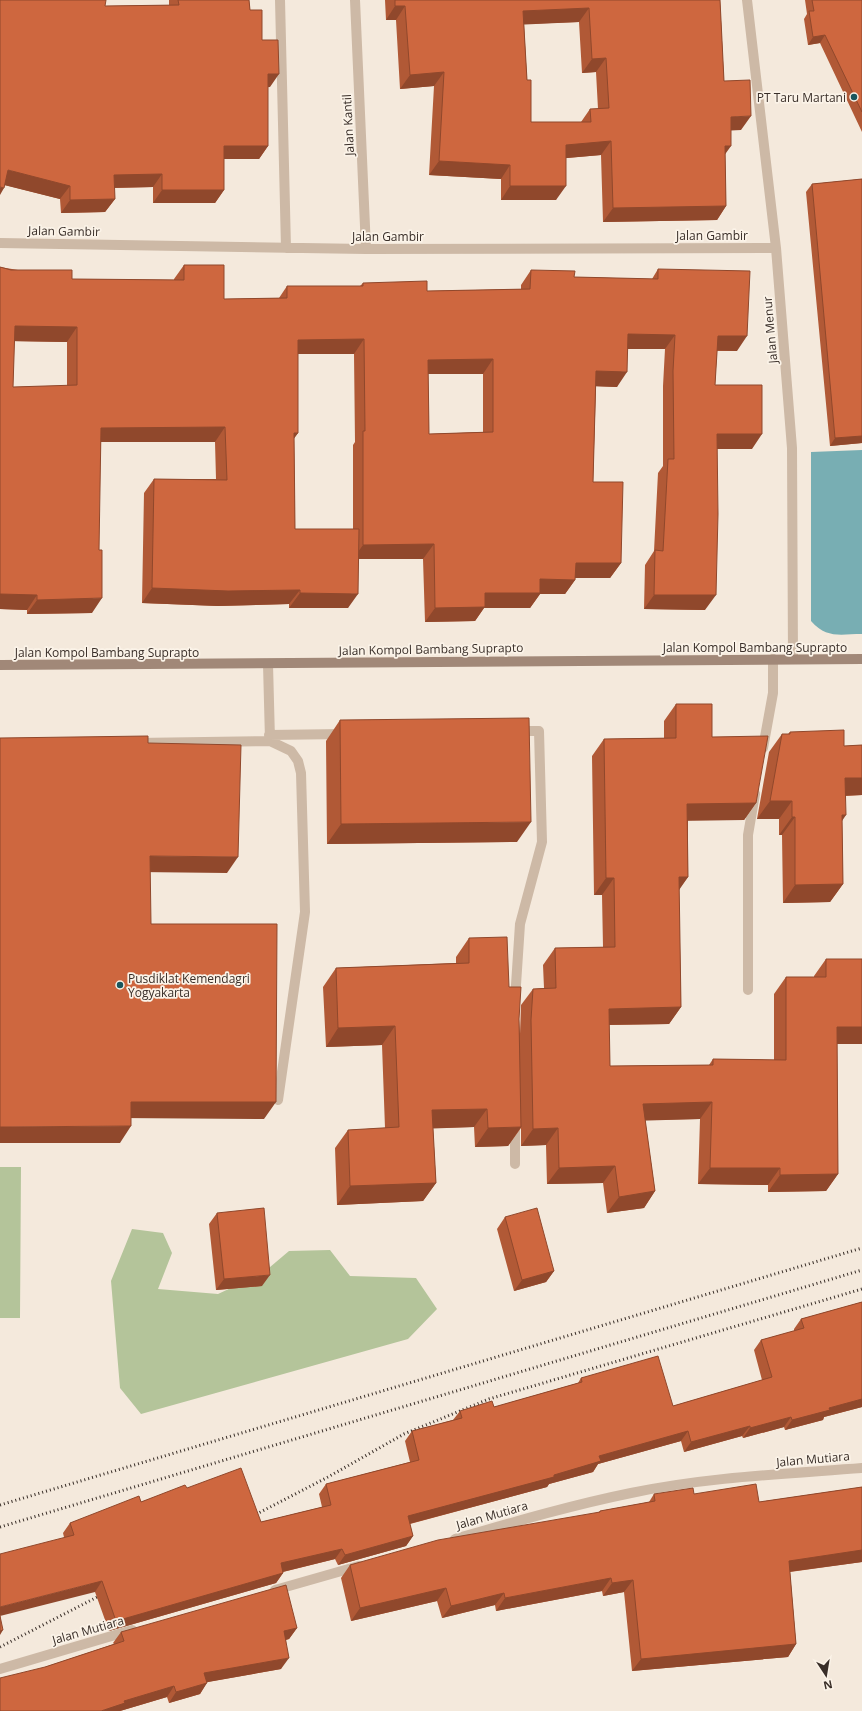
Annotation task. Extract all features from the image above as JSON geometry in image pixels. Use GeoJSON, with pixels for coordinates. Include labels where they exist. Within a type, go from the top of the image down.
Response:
{"type":"FeatureCollection","features":[{"type":"Feature","properties":{"kind":"street"},"geometry":{"type":"LineString","coordinates":[[280,0],[286,248]]}},
{"type":"Feature","properties":{"kind":"street","name":"Jalan Kantil"},"geometry":{"type":"LineString","coordinates":[[355,0],[366,249]]}},
{"type":"Feature","properties":{"kind":"street","name":"Jalan Menur"},"geometry":{"type":"LineString","coordinates":[[747,0],[776,248],[792,448],[793,659]]}},
{"type":"Feature","properties":{"kind":"street","name":"Jalan Gambir"},"geometry":{"type":"LineString","coordinates":[[0,243],[366,249],[776,248]]}},
{"type":"Feature","properties":{"kind":"street"},"geometry":{"type":"LineString","coordinates":[[761,760],[773,693],[773,659]]}},
{"type":"Feature","properties":{"kind":"street","name":"Jalan Kompol Bambang Suprapto"},"geometry":{"type":"LineString","coordinates":[[0,665],[862,659]]}},
{"type":"Feature","properties":{"kind":"street"},"geometry":{"type":"LineString","coordinates":[[268,664],[270,738]]}},
{"type":"Feature","properties":{"kind":"street"},"geometry":{"type":"LineString","coordinates":[[508,732],[539,731],[542,834],[542,842],[520,924],[515,1007]]}},
{"type":"Feature","properties":{"kind":"street"},"geometry":{"type":"LineString","coordinates":[[127,743],[357,734]]}},
{"type":"Feature","properties":{"kind":"street"},"geometry":{"type":"LineString","coordinates":[[270,738],[291,751],[298,761],[301,774],[305,912],[278,1100]]}},
{"type":"Feature","properties":{"kind":"street"},"geometry":{"type":"LineString","coordinates":[[748,990],[748,835],[757,783]]}},
{"type":"Feature","properties":{"kind":"street"},"geometry":{"type":"LineString","coordinates":[[514,1117],[515,1164]]}},
{"type":"Feature","properties":{"kind":"street","name":"Jalan Mutiara"},"geometry":{"type":"LineString","coordinates":[[448,1541],[555,1510],[631,1493],[695,1482],[862,1468]]}},
{"type":"Feature","properties":{"kind":"street"},"geometry":{"type":"LineString","coordinates":[[264,1593],[371,1562]]}},
{"type":"Feature","properties":{"kind":"street","name":"Jalan Mutiara"},"geometry":{"type":"LineString","coordinates":[[0,1668],[143,1627]]}},
{"type":"Feature","properties":{"kind":"green space"},"geometry":{"type":"Polygon","coordinates":[[[0,1167],[21,1167],[20,1318],[0,1318],[0,1167]]]}},
{"type":"Feature","properties":{"kind":"green space"},"geometry":{"type":"Polygon","coordinates":[[[132,1229],[163,1233],[172,1253],[158,1289],[218,1294],[263,1273],[289,1251],[330,1250],[350,1276],[416,1278],[437,1309],[408,1339],[141,1414],[120,1388],[111,1281],[132,1229]]]}},
{"type":"Feature","properties":{"kind":"water"},"geometry":{"type":"Polygon","coordinates":[[[862,450],[862,634],[840,635],[823,631],[811,621],[811,452],[862,450]]]}},
{"type":"Feature","properties":{"kind":"building"},"geometry":{"type":"Polygon","coordinates":[[[0,0],[106,0],[105,6],[179,5],[178,0],[249,0],[250,10],[262,10],[262,40],[278,40],[279,74],[268,74],[268,146],[224,146],[224,190],[162,190],[162,174],[114,175],[115,199],[70,200],[70,186],[8,170],[4,188],[0,187],[0,0]]]}},
{"type":"Feature","properties":{"kind":"building"},"geometry":{"type":"Polygon","coordinates":[[[395,0],[720,0],[724,81],[750,80],[751,116],[731,117],[731,146],[725,146],[726,206],[613,208],[611,141],[566,145],[566,186],[510,186],[510,165],[439,161],[444,72],[410,75],[405,6],[395,6],[395,0]],[[589,8],[523,11],[527,80],[531,80],[531,122],[591,122],[590,109],[609,108],[606,58],[592,59],[589,8]]]}},
{"type":"Feature","properties":{"kind":"building"},"geometry":{"type":"Polygon","coordinates":[[[812,0],[862,0],[862,112],[825,35],[813,37],[809,11],[814,11],[812,0]]]}},
{"type":"Feature","properties":{"kind":"building"},"geometry":{"type":"Polygon","coordinates":[[[862,179],[862,436],[835,438],[812,184],[862,179]]]}},
{"type":"Feature","properties":{"kind":"building"},"geometry":{"type":"Polygon","coordinates":[[[184,265],[224,265],[224,299],[287,298],[287,286],[363,286],[363,283],[427,281],[427,291],[530,289],[531,270],[575,271],[574,277],[658,279],[658,269],[750,271],[747,336],[718,336],[715,385],[762,385],[762,434],[717,434],[718,514],[716,595],[654,595],[655,550],[663,551],[668,459],[674,459],[673,371],[675,335],[628,334],[627,372],[596,371],[593,482],[623,482],[621,563],[576,563],[575,580],[540,579],[540,593],[485,593],[485,607],[435,608],[434,544],[363,545],[363,431],[365,431],[364,339],[298,340],[298,433],[294,433],[295,529],[359,529],[358,594],[300,593],[300,590],[228,591],[152,588],[154,479],[227,480],[225,427],[101,428],[99,550],[102,550],[102,598],[37,600],[37,595],[0,594],[0,267],[11,270],[72,270],[72,279],[184,280],[184,265]],[[15,326],[13,387],[77,385],[77,327],[15,326]],[[493,359],[428,360],[429,434],[493,432],[493,359]]]}},
{"type":"Feature","properties":{"kind":"building"},"geometry":{"type":"Polygon","coordinates":[[[676,704],[712,704],[712,737],[768,736],[756,803],[687,804],[688,877],[679,877],[681,1007],[609,1009],[610,1066],[713,1065],[713,1059],[786,1060],[786,977],[826,977],[826,959],[862,959],[862,1027],[837,1027],[838,1174],[780,1175],[780,1168],[710,1168],[712,1102],[643,1104],[655,1191],[619,1197],[615,1166],[559,1168],[558,1128],[533,1129],[531,1020],[533,989],[556,988],[555,948],[615,947],[614,878],[606,878],[604,739],[676,738],[676,704]]]}},
{"type":"Feature","properties":{"kind":"building"},"geometry":{"type":"Polygon","coordinates":[[[529,718],[531,822],[341,824],[340,720],[529,718]]]}},
{"type":"Feature","properties":{"kind":"building"},"geometry":{"type":"Polygon","coordinates":[[[844,730],[844,746],[862,745],[862,778],[845,778],[846,815],[842,815],[843,884],[795,885],[795,817],[792,817],[792,801],[770,801],[782,734],[790,734],[790,732],[844,730]]]}},
{"type":"Feature","properties":{"kind":"building"},"geometry":{"type":"Polygon","coordinates":[[[148,736],[148,743],[241,745],[238,857],[150,856],[151,924],[277,924],[276,1102],[131,1102],[131,1126],[0,1127],[0,738],[148,736]]]}},
{"type":"Feature","properties":{"kind":"building"},"geometry":{"type":"Polygon","coordinates":[[[507,937],[509,987],[521,987],[519,1019],[521,1127],[488,1128],[487,1109],[432,1110],[436,1183],[350,1186],[348,1130],[399,1127],[395,1026],[338,1028],[336,968],[469,963],[469,938],[507,937]]]}},
{"type":"Feature","properties":{"kind":"building"},"geometry":{"type":"Polygon","coordinates":[[[264,1208],[270,1275],[224,1279],[217,1213],[264,1208]]]}},
{"type":"Feature","properties":{"kind":"building"},"geometry":{"type":"Polygon","coordinates":[[[537,1208],[554,1271],[522,1280],[505,1217],[537,1208]]]}},
{"type":"Feature","properties":{"kind":"building"},"geometry":{"type":"Polygon","coordinates":[[[862,1302],[862,1399],[829,1408],[830,1410],[792,1420],[791,1417],[750,1428],[750,1426],[691,1442],[688,1431],[599,1456],[601,1461],[554,1475],[554,1477],[408,1516],[413,1536],[345,1555],[342,1549],[281,1563],[283,1573],[116,1621],[102,1581],[0,1607],[0,1554],[74,1535],[70,1523],[139,1496],[141,1502],[185,1485],[187,1488],[241,1468],[261,1522],[331,1505],[326,1484],[419,1460],[412,1431],[462,1418],[460,1411],[492,1401],[494,1407],[582,1382],[581,1378],[658,1356],[673,1406],[772,1377],[761,1340],[804,1328],[801,1319],[862,1302]]]}},
{"type":"Feature","properties":{"kind":"building"},"geometry":{"type":"Polygon","coordinates":[[[756,1484],[759,1502],[862,1487],[862,1550],[789,1561],[796,1644],[641,1659],[633,1580],[612,1583],[611,1578],[505,1598],[504,1593],[451,1606],[446,1588],[360,1608],[350,1565],[438,1540],[655,1501],[654,1494],[693,1488],[694,1494],[756,1484]]]}},
{"type":"Feature","properties":{"kind":"building"},"geometry":{"type":"Polygon","coordinates":[[[286,1585],[297,1628],[284,1631],[289,1658],[204,1673],[207,1683],[176,1692],[174,1686],[124,1701],[125,1703],[101,1711],[0,1711],[0,1678],[45,1667],[124,1641],[121,1632],[286,1585]]]}},
{"type":"Feature","properties":{"kind":"building"},"geometry":{"type":"Polygon","coordinates":[[[0,1616],[3,1630],[0,1631],[0,1616]]]}},
{"type":"Feature","properties":{"kind":"railway"},"geometry":{"type":"LineString","coordinates":[[0,1505],[862,1248]]}},
{"type":"Feature","properties":{"kind":"railway"},"geometry":{"type":"LineString","coordinates":[[0,1527],[862,1270]]}},
{"type":"Feature","properties":{"kind":"railway"},"geometry":{"type":"LineString","coordinates":[[249,1518],[328,1477],[404,1434],[489,1399],[862,1289]]}},
{"type":"Feature","properties":{"kind":"railway"},"geometry":{"type":"LineString","coordinates":[[0,1647],[107,1592]]}},
{"type":"Feature","properties":{"kind":"place","name":"PT Taru Martani"},"geometry":{"type":"Point","coordinates":[854,97]}},
{"type":"Feature","properties":{"kind":"place","name":"Pusdiklat Kemendagri Yogyakarta"},"geometry":{"type":"Point","coordinates":[120,985]}}]}
